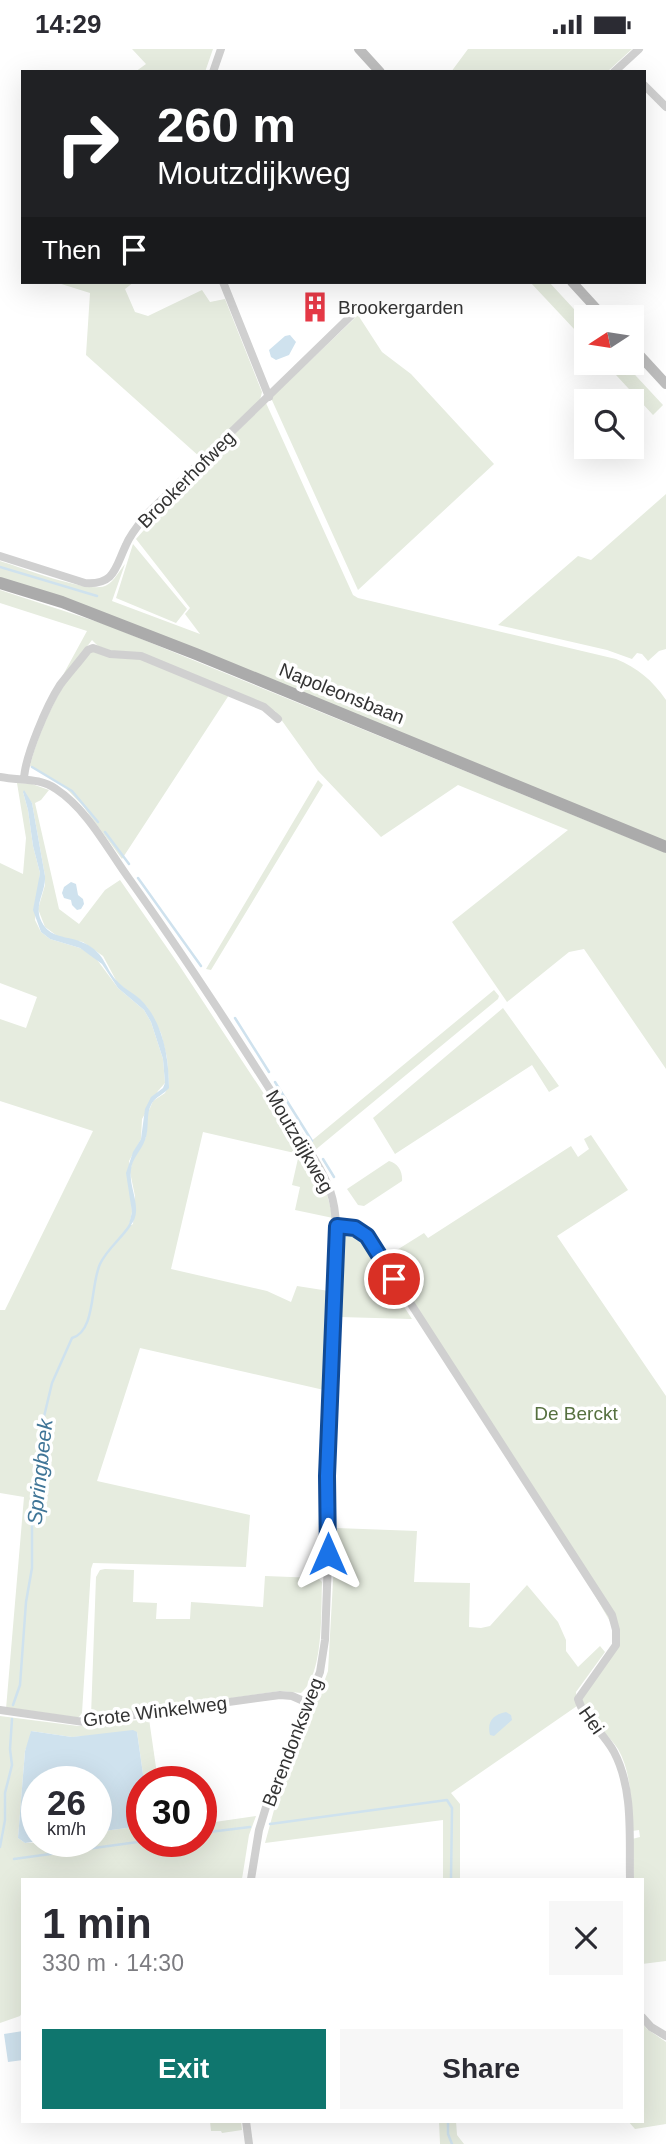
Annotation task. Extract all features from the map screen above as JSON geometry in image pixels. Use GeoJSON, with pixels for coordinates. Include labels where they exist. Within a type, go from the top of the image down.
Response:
{"type":"FeatureCollection","features":[{"type":"Feature","properties":{"kind":"main road","name":"Napoleonsbaan"},"geometry":{"type":"LineString","coordinates":[[0,583],[62,602],[197,654],[666,848]]}},
{"type":"Feature","properties":{"kind":"street"},"geometry":{"type":"LineString","coordinates":[[214,70],[221,49]]}},
{"type":"Feature","properties":{"kind":"street"},"geometry":{"type":"LineString","coordinates":[[359,49],[378,70]]}},
{"type":"Feature","properties":{"kind":"street"},"geometry":{"type":"LineString","coordinates":[[616,70],[639,49]]}},
{"type":"Feature","properties":{"kind":"street"},"geometry":{"type":"LineString","coordinates":[[623,64],[629,70]]}},
{"type":"Feature","properties":{"kind":"street"},"geometry":{"type":"LineString","coordinates":[[646,87],[666,107]]}},
{"type":"Feature","properties":{"kind":"street"},"geometry":{"type":"LineString","coordinates":[[224,284],[269,397]]}},
{"type":"Feature","properties":{"kind":"street"},"geometry":{"type":"LineString","coordinates":[[574,284],[593,305]]}},
{"type":"Feature","properties":{"kind":"street","name":"Brookerhofweg"},"geometry":{"type":"LineString","coordinates":[[0,556],[85,583],[95,584],[106,580],[118,567],[130,537],[148,513],[358,309]]}},
{"type":"Feature","properties":{"kind":"street"},"geometry":{"type":"LineString","coordinates":[[644,360],[666,384]]}},
{"type":"Feature","properties":{"kind":"street"},"geometry":{"type":"LineString","coordinates":[[24,779],[33,744],[59,687],[93,647],[110,654],[141,656],[264,707],[278,719]]}},
{"type":"Feature","properties":{"kind":"street","name":"Moutzdijkweg"},"geometry":{"type":"LineString","coordinates":[[0,777],[46,783],[58,790],[84,815],[188,963],[330,1185],[337,1226]]}},
{"type":"Feature","properties":{"kind":"street","name":"Hei"},"geometry":{"type":"LineString","coordinates":[[337,1226],[355,1228],[367,1236],[612,1615],[616,1645],[578,1699],[581,1709],[613,1750],[622,1769],[627,1795],[630,1878]]}},
{"type":"Feature","properties":{"kind":"street","name":"Berendonksweg"},"geometry":{"type":"LineString","coordinates":[[251,1878],[266,1807],[320,1672],[325,1640],[329,1533],[327,1476],[337,1226]]}},
{"type":"Feature","properties":{"kind":"street","name":"Grote Winkelweg"},"geometry":{"type":"LineString","coordinates":[[0,1710],[84,1722],[280,1695],[292,1696],[308,1703]]}},
{"type":"Feature","properties":{"kind":"street"},"geometry":{"type":"LineString","coordinates":[[644,2019],[666,2036]]}},
{"type":"Feature","properties":{"kind":"street"},"geometry":{"type":"LineString","coordinates":[[246,2123],[249,2144]]}},
{"type":"Feature","properties":{"kind":"green space"},"geometry":{"type":"Polygon","coordinates":[[[132,49],[213,49],[206,70],[138,70],[146,64],[132,49]]]}},
{"type":"Feature","properties":{"kind":"green space"},"geometry":{"type":"Polygon","coordinates":[[[468,49],[632,49],[609,70],[452,70],[468,49]]]}},
{"type":"Feature","properties":{"kind":"green space"},"geometry":{"type":"Polygon","coordinates":[[[61,284],[131,284],[125,289],[135,312],[148,316],[202,290],[210,302],[225,299],[262,392],[260,400],[201,458],[86,355],[90,293],[61,284]]]}},
{"type":"Feature","properties":{"kind":"green space"},"geometry":{"type":"Polygon","coordinates":[[[532,284],[551,284],[574,309],[574,329],[532,284]]]}},
{"type":"Feature","properties":{"kind":"green space"},"geometry":{"type":"Polygon","coordinates":[[[358,315],[382,352],[411,374],[494,464],[358,590],[271,398],[358,315]]]}},
{"type":"Feature","properties":{"kind":"green space"},"geometry":{"type":"Polygon","coordinates":[[[616,375],[635,375],[663,405],[653,415],[644,405],[644,389],[629,389],[616,375]]]}},
{"type":"Feature","properties":{"kind":"green space"},"geometry":{"type":"Polygon","coordinates":[[[266,403],[353,595],[616,659],[644,675],[655,686],[666,700],[666,843],[0,580],[0,561],[71,583],[99,587],[110,583],[125,564],[112,601],[200,634],[185,614],[190,608],[136,539],[185,484],[266,403]]]}},
{"type":"Feature","properties":{"kind":"green space"},"geometry":{"type":"Polygon","coordinates":[[[666,494],[666,649],[659,651],[648,661],[642,654],[637,653],[632,659],[607,650],[498,625],[578,556],[591,560],[666,494]]]}},
{"type":"Feature","properties":{"kind":"green space"},"geometry":{"type":"Polygon","coordinates":[[[133,544],[187,609],[176,623],[116,598],[133,544]]]}},
{"type":"Feature","properties":{"kind":"green space"},"geometry":{"type":"Polygon","coordinates":[[[0,590],[107,625],[666,853],[666,1069],[584,949],[569,952],[507,1002],[452,922],[568,830],[458,785],[381,837],[318,771],[275,711],[142,655],[110,652],[92,640],[57,686],[87,631],[0,603],[0,590]]]}},
{"type":"Feature","properties":{"kind":"green space"},"geometry":{"type":"Polygon","coordinates":[[[93,651],[141,659],[229,695],[122,859],[83,806],[62,784],[30,766],[54,703],[72,672],[93,651]]]}},
{"type":"Feature","properties":{"kind":"green space"},"geometry":{"type":"Polygon","coordinates":[[[318,780],[323,785],[211,970],[206,969],[318,780]]]}},
{"type":"Feature","properties":{"kind":"green space"},"geometry":{"type":"Polygon","coordinates":[[[17,783],[32,784],[49,790],[35,803],[59,909],[79,924],[105,890],[120,880],[318,1176],[327,1194],[333,1218],[295,1210],[300,1187],[292,1185],[299,1154],[203,1132],[171,1269],[267,1291],[291,1302],[297,1286],[329,1291],[324,1390],[140,1348],[97,1481],[250,1515],[246,1567],[93,1563],[82,1713],[79,1717],[72,1718],[6,1709],[24,1497],[0,1493],[0,1310],[5,1310],[93,1131],[0,1101],[0,1019],[26,1028],[37,997],[0,983],[0,863],[23,874],[26,838],[17,783]],[[23,792],[40,873],[35,920],[41,932],[50,939],[80,948],[95,957],[118,988],[144,1010],[151,1022],[163,1059],[165,1083],[158,1091],[142,1119],[141,1139],[129,1161],[132,1212],[129,1226],[133,1224],[135,1196],[130,1172],[133,1159],[146,1137],[147,1115],[153,1101],[165,1093],[169,1084],[167,1058],[161,1033],[147,1007],[117,982],[103,956],[83,942],[60,938],[45,927],[38,909],[45,876],[32,803],[23,792]]]}},
{"type":"Feature","properties":{"kind":"green space"},"geometry":{"type":"Polygon","coordinates":[[[494,990],[499,996],[498,999],[314,1151],[309,1143],[494,990]]]}},
{"type":"Feature","properties":{"kind":"green space"},"geometry":{"type":"Polygon","coordinates":[[[503,1008],[559,1086],[549,1092],[532,1065],[395,1154],[373,1118],[503,1008]]]}},
{"type":"Feature","properties":{"kind":"green space","name":"De Berckt"},"geometry":{"type":"Polygon","coordinates":[[[591,1135],[628,1190],[557,1236],[666,1396],[666,1961],[644,1964],[644,1878],[634,1878],[632,1839],[640,1837],[639,1830],[632,1831],[626,1768],[618,1749],[588,1713],[581,1700],[615,1648],[612,1625],[563,1540],[384,1258],[424,1233],[428,1238],[571,1146],[578,1157],[589,1149],[584,1139],[591,1135]]]}},
{"type":"Feature","properties":{"kind":"green space"},"geometry":{"type":"Polygon","coordinates":[[[389,1161],[399,1168],[402,1181],[364,1206],[358,1205],[347,1189],[389,1161]]]}},
{"type":"Feature","properties":{"kind":"green space"},"geometry":{"type":"Polygon","coordinates":[[[349,1234],[360,1239],[412,1319],[339,1317],[339,1265],[343,1245],[349,1234]]]}},
{"type":"Feature","properties":{"kind":"green space"},"geometry":{"type":"Polygon","coordinates":[[[336,1528],[417,1531],[414,1582],[470,1583],[469,1627],[490,1626],[527,1585],[558,1622],[566,1640],[566,1651],[578,1667],[600,1646],[605,1652],[576,1692],[577,1706],[451,1793],[460,1804],[460,1878],[443,1878],[443,1820],[265,1843],[280,1788],[310,1721],[328,1671],[336,1528]]]}},
{"type":"Feature","properties":{"kind":"green space"},"geometry":{"type":"Polygon","coordinates":[[[100,1570],[134,1570],[133,1602],[157,1603],[156,1619],[190,1619],[191,1602],[263,1607],[265,1576],[318,1578],[322,1582],[320,1641],[314,1672],[308,1684],[301,1693],[280,1691],[91,1716],[96,1577],[100,1570]]]}},
{"type":"Feature","properties":{"kind":"green space"},"geometry":{"type":"Polygon","coordinates":[[[0,1716],[78,1726],[149,1719],[156,1766],[142,1766],[137,1732],[72,1737],[31,1731],[24,1766],[21,1766],[18,1838],[21,1840],[21,1857],[112,1857],[112,1830],[126,1828],[126,1857],[217,1857],[217,1822],[256,1816],[249,1835],[242,1878],[21,1878],[20,2016],[0,2023],[0,1716]]]}},
{"type":"Feature","properties":{"kind":"green space"},"geometry":{"type":"Polygon","coordinates":[[[644,2025],[666,2042],[666,2124],[635,2129],[630,2123],[644,2123],[644,2025]]]}},
{"type":"Feature","properties":{"kind":"green space"},"geometry":{"type":"Polygon","coordinates":[[[210,2123],[241,2123],[242,2130],[222,2133],[211,2131],[210,2123]]]}},
{"type":"Feature","properties":{"kind":"green space"},"geometry":{"type":"Polygon","coordinates":[[[439,2123],[456,2123],[457,2135],[464,2144],[440,2144],[439,2123]]]}},
{"type":"Feature","properties":{"kind":"water"},"geometry":{"type":"Polygon","coordinates":[[[290,335],[296,342],[289,355],[276,360],[271,357],[269,350],[290,335]]]}},
{"type":"Feature","properties":{"kind":"water"},"geometry":{"type":"Polygon","coordinates":[[[24,790],[32,803],[45,876],[39,907],[40,918],[53,933],[84,943],[97,952],[114,978],[148,1008],[163,1041],[169,1088],[152,1103],[145,1140],[132,1166],[136,1215],[128,1228],[132,1212],[126,1173],[141,1139],[145,1109],[151,1097],[163,1088],[165,1083],[163,1059],[151,1022],[144,1010],[118,988],[102,964],[80,948],[50,939],[41,932],[33,910],[40,873],[24,790]]]}},
{"type":"Feature","properties":{"kind":"water"},"geometry":{"type":"Polygon","coordinates":[[[71,882],[76,884],[78,895],[83,899],[81,909],[77,910],[71,900],[64,898],[62,893],[64,887],[71,882]]]}},
{"type":"Feature","properties":{"kind":"water"},"geometry":{"type":"Polygon","coordinates":[[[506,1712],[511,1715],[512,1720],[494,1736],[490,1735],[489,1726],[492,1720],[506,1712]]]}},
{"type":"Feature","properties":{"kind":"water"},"geometry":{"type":"Polygon","coordinates":[[[133,1730],[137,1732],[142,1766],[126,1766],[126,1828],[112,1830],[112,1766],[24,1766],[31,1731],[72,1737],[133,1730]]]}},
{"type":"Feature","properties":{"kind":"water"},"geometry":{"type":"Polygon","coordinates":[[[21,1801],[21,1840],[18,1838],[21,1801]]]}},
{"type":"Feature","properties":{"kind":"water"},"geometry":{"type":"Polygon","coordinates":[[[21,2031],[21,2060],[8,2062],[4,2034],[21,2031]]]}},
{"type":"Feature","properties":{"kind":"waterway"},"geometry":{"type":"LineString","coordinates":[[0,567],[97,596]]}},
{"type":"Feature","properties":{"kind":"waterway"},"geometry":{"type":"LineString","coordinates":[[32,767],[72,791],[98,822]]}},
{"type":"Feature","properties":{"kind":"waterway"},"geometry":{"type":"LineString","coordinates":[[105,832],[129,864]]}},
{"type":"Feature","properties":{"kind":"waterway"},"geometry":{"type":"LineString","coordinates":[[138,878],[201,966]]}},
{"type":"Feature","properties":{"kind":"waterway"},"geometry":{"type":"LineString","coordinates":[[235,1018],[269,1072]]}},
{"type":"Feature","properties":{"kind":"waterway"},"geometry":{"type":"LineString","coordinates":[[275,1082],[312,1141]]}},
{"type":"Feature","properties":{"kind":"waterway"},"geometry":{"type":"LineString","coordinates":[[323,1159],[334,1177]]}},
{"type":"Feature","properties":{"kind":"waterway","name":"Springbeek"},"geometry":{"type":"LineString","coordinates":[[13,1705],[20,1685],[26,1602],[32,1568],[32,1524],[41,1474],[39,1451],[42,1425],[52,1383],[72,1338],[80,1334],[85,1327],[100,1264],[130,1225]]}},
{"type":"Feature","properties":{"kind":"waterway","name":"Springbeek"},"geometry":{"type":"LineString","coordinates":[[0,1847],[5,1820],[5,1793],[12,1765],[12,1719]]}},
{"type":"Feature","properties":{"kind":"waterway"},"geometry":{"type":"LineString","coordinates":[[270,1824],[447,1800],[452,1808],[451,1878]]}},
{"type":"Feature","properties":{"kind":"waterway"},"geometry":{"type":"LineString","coordinates":[[217,1831],[250,1827]]}},
{"type":"Feature","properties":{"kind":"waterway"},"geometry":{"type":"LineString","coordinates":[[14,1859],[126,1844]]}},
{"type":"Feature","properties":{"kind":"waterway"},"geometry":{"type":"LineString","coordinates":[[448,2123],[452,2144]]}},
{"type":"Feature","properties":{"kind":"place","name":"Brookergarden"},"geometry":{"type":"Point","coordinates":[315,307]}},
{"type":"Feature","properties":{"kind":"route"},"geometry":{"type":"LineString","coordinates":[[328,1554],[327,1476],[337,1226],[355,1228],[367,1236],[394,1279]]}}]}
